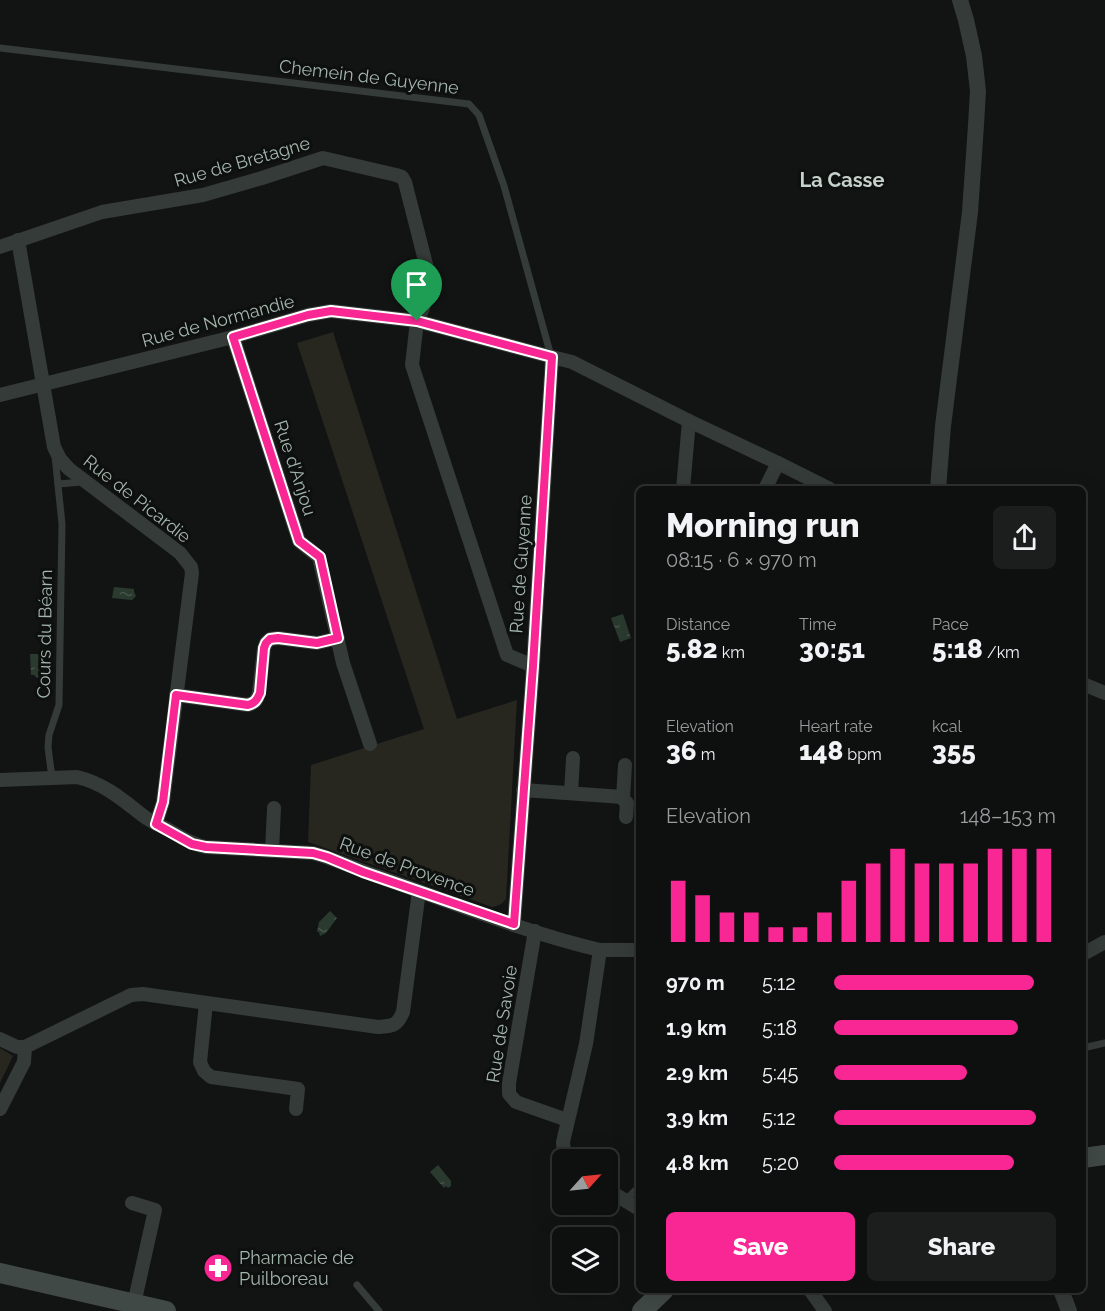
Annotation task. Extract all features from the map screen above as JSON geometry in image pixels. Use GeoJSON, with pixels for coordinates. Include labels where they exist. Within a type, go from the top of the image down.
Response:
{"type":"FeatureCollection","features":[{"type":"Feature","properties":{"kind":"main road"},"geometry":{"type":"LineString","coordinates":[[1086,1158],[1105,1155]]}},
{"type":"Feature","properties":{"kind":"main road"},"geometry":{"type":"LineString","coordinates":[[0,1273],[166,1311]]}},
{"type":"Feature","properties":{"kind":"main road"},"geometry":{"type":"LineString","coordinates":[[642,1311],[661,1293]]}},
{"type":"Feature","properties":{"kind":"street"},"geometry":{"type":"LineString","coordinates":[[938,486],[943,426],[970,212],[978,91],[974,56],[960,0]]}},
{"type":"Feature","properties":{"kind":"street","name":"Rue de Bretagne"},"geometry":{"type":"LineString","coordinates":[[0,247],[102,212],[203,195],[323,158],[402,177],[430,280],[417,321],[412,365],[507,655],[533,666]]}},
{"type":"Feature","properties":{"kind":"street","name":"Rue de Picardie"},"geometry":{"type":"LineString","coordinates":[[18,240],[54,447],[60,459],[69,469],[180,553],[191,567],[163,802],[156,824]]}},
{"type":"Feature","properties":{"kind":"street","name":"Rue de Normandie"},"geometry":{"type":"LineString","coordinates":[[0,395],[331,311],[417,321],[552,357]]}},
{"type":"Feature","properties":{"kind":"street","name":"Rue d'Anjou"},"geometry":{"type":"LineString","coordinates":[[233,337],[299,541],[320,557],[343,663],[370,744]]}},
{"type":"Feature","properties":{"kind":"street"},"geometry":{"type":"LineString","coordinates":[[552,357],[572,362],[824,486]]}},
{"type":"Feature","properties":{"kind":"street","name":"Rue de Guyenne"},"geometry":{"type":"LineString","coordinates":[[514,924],[552,357]]}},
{"type":"Feature","properties":{"kind":"street"},"geometry":{"type":"LineString","coordinates":[[683,486],[689,421]]}},
{"type":"Feature","properties":{"kind":"street"},"geometry":{"type":"LineString","coordinates":[[766,486],[778,463]]}},
{"type":"Feature","properties":{"kind":"street"},"geometry":{"type":"LineString","coordinates":[[176,695],[253,704],[260,693],[264,648],[270,639],[317,643],[338,638]]}},
{"type":"Feature","properties":{"kind":"street"},"geometry":{"type":"LineString","coordinates":[[1086,685],[1105,693]]}},
{"type":"Feature","properties":{"kind":"street"},"geometry":{"type":"LineString","coordinates":[[571,793],[573,758]]}},
{"type":"Feature","properties":{"kind":"street"},"geometry":{"type":"LineString","coordinates":[[625,765],[623,799],[627,803],[626,817]]}},
{"type":"Feature","properties":{"kind":"street","name":"Rue de Provence"},"geometry":{"type":"LineString","coordinates":[[0,780],[77,777],[89,780],[101,785],[156,824],[178,837],[199,845],[313,853],[535,932],[600,950],[636,950]]}},
{"type":"Feature","properties":{"kind":"street"},"geometry":{"type":"LineString","coordinates":[[523,790],[623,797]]}},
{"type":"Feature","properties":{"kind":"street"},"geometry":{"type":"LineString","coordinates":[[272,851],[274,808]]}},
{"type":"Feature","properties":{"kind":"street"},"geometry":{"type":"LineString","coordinates":[[0,1039],[17,1047],[24,1047],[130,995],[143,994],[389,1027],[399,1020],[403,1012],[419,891]]}},
{"type":"Feature","properties":{"kind":"street","name":"Rue de Savoie"},"geometry":{"type":"LineString","coordinates":[[535,932],[509,1094],[516,1102],[567,1120]]}},
{"type":"Feature","properties":{"kind":"street"},"geometry":{"type":"LineString","coordinates":[[1086,952],[1105,942]]}},
{"type":"Feature","properties":{"kind":"street"},"geometry":{"type":"LineString","coordinates":[[564,1149],[567,1120],[586,1044],[600,950]]}},
{"type":"Feature","properties":{"kind":"street"},"geometry":{"type":"LineString","coordinates":[[206,1003],[200,1062],[204,1071],[211,1077],[298,1089],[296,1109]]}},
{"type":"Feature","properties":{"kind":"street"},"geometry":{"type":"LineString","coordinates":[[0,1109],[24,1062],[24,1047]]}},
{"type":"Feature","properties":{"kind":"street"},"geometry":{"type":"LineString","coordinates":[[618,1196],[636,1207]]}},
{"type":"Feature","properties":{"kind":"street"},"geometry":{"type":"LineString","coordinates":[[132,1203],[155,1210],[134,1304]]}},
{"type":"Feature","properties":{"kind":"street"},"geometry":{"type":"LineString","coordinates":[[812,1293],[825,1311]]}},
{"type":"Feature","properties":{"kind":"street"},"geometry":{"type":"LineString","coordinates":[[1062,1293],[1069,1311]]}},
{"type":"Feature","properties":{"kind":"lane","name":"Chemein de Guyenne"},"geometry":{"type":"LineString","coordinates":[[0,48],[469,104],[478,115],[504,186],[552,357]]}},
{"type":"Feature","properties":{"kind":"lane","name":"Cours du Béarn"},"geometry":{"type":"LineString","coordinates":[[52,778],[48,747],[49,735],[59,705],[62,525],[54,447]]}},
{"type":"Feature","properties":{"kind":"lane"},"geometry":{"type":"LineString","coordinates":[[58,484],[85,481]]}},
{"type":"Feature","properties":{"kind":"lane"},"geometry":{"type":"LineString","coordinates":[[1086,1047],[1105,1043]]}},
{"type":"Feature","properties":{"kind":"lane"},"geometry":{"type":"LineString","coordinates":[[625,1200],[636,1190]]}},
{"type":"Feature","properties":{"kind":"lane"},"geometry":{"type":"LineString","coordinates":[[357,1285],[379,1311]]}},
{"type":"Feature","properties":{"kind":"shaded area"},"geometry":{"type":"Polygon","coordinates":[[[333,332],[457,719],[517,700],[506,899],[497,906],[492,907],[308,842],[311,765],[424,729],[297,343],[333,332]]]}},
{"type":"Feature","properties":{"kind":"shaded area"},"geometry":{"type":"Polygon","coordinates":[[[0,1048],[13,1056],[0,1083],[0,1048]]]}},
{"type":"Feature","properties":{"kind":"water"},"geometry":{"type":"Polygon","coordinates":[[[114,587],[134,589],[136,596],[132,600],[112,598],[114,587]]]}},
{"type":"Feature","properties":{"kind":"water"},"geometry":{"type":"Polygon","coordinates":[[[623,614],[631,638],[620,642],[611,618],[623,614]]]}},
{"type":"Feature","properties":{"kind":"water"},"geometry":{"type":"Polygon","coordinates":[[[30,654],[41,654],[42,675],[37,678],[31,675],[30,654]]]}},
{"type":"Feature","properties":{"kind":"water"},"geometry":{"type":"Polygon","coordinates":[[[330,911],[337,918],[326,933],[320,936],[317,932],[319,922],[330,911]]]}},
{"type":"Feature","properties":{"kind":"water"},"geometry":{"type":"Polygon","coordinates":[[[438,1165],[451,1181],[451,1186],[448,1188],[446,1186],[444,1188],[430,1172],[438,1165]]]}},
{"type":"Feature","properties":{"kind":"place","name":"Pharmacie de Puilboreau"},"geometry":{"type":"Point","coordinates":[218,1268]}},
{"type":"Feature","properties":{"kind":"district","name":"La Casse"},"geometry":{"type":"Point","coordinates":[842,180]}},
{"type":"Feature","properties":{"kind":"route"},"geometry":{"type":"LineString","coordinates":[[331,311],[417,321],[552,357],[514,924],[313,853],[206,847],[192,844],[156,824],[163,802],[176,695],[253,704],[260,693],[264,648],[270,639],[317,643],[338,638],[320,557],[299,541],[233,337],[308,315],[331,311]]}}]}
